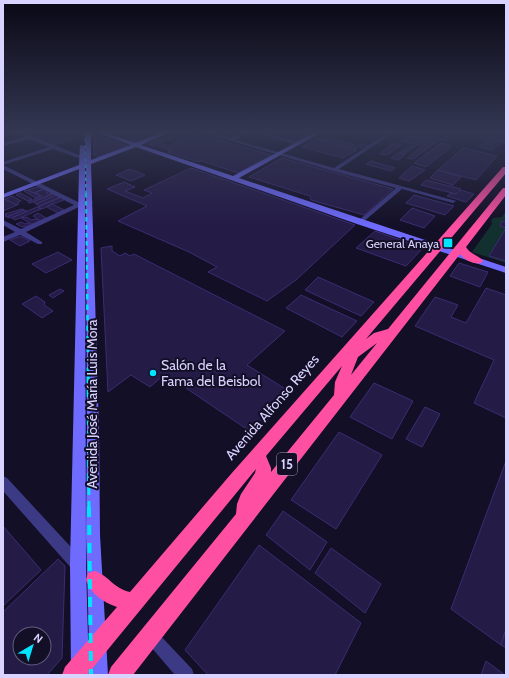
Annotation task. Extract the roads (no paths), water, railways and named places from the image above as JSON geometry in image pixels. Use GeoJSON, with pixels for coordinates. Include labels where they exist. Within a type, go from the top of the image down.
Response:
{"type":"FeatureCollection","features":[{"type":"Feature","properties":{"kind":"highway","name":"Avenida Alfonso Reyes"},"geometry":{"type":"LineString","coordinates":[[77,672],[97,645],[257,456],[348,353],[506,169]]}},
{"type":"Feature","properties":{"kind":"highway","name":"15"},"geometry":{"type":"LineString","coordinates":[[119,675],[506,190]]}},
{"type":"Feature","properties":{"kind":"highway"},"geometry":{"type":"LineString","coordinates":[[459,248],[462,247],[464,253],[478,261]]}},
{"type":"Feature","properties":{"kind":"highway"},"geometry":{"type":"LineString","coordinates":[[341,397],[341,381],[351,362],[348,353],[378,336],[393,332]]}},
{"type":"Feature","properties":{"kind":"highway"},"geometry":{"type":"LineString","coordinates":[[245,516],[245,505],[248,497],[264,472],[264,465],[257,456]]}},
{"type":"Feature","properties":{"kind":"highway"},"geometry":{"type":"LineString","coordinates":[[95,580],[101,588],[117,599],[134,602]]}},
{"type":"Feature","properties":{"kind":"street"},"geometry":{"type":"LineString","coordinates":[[3,196],[80,164]]}},
{"type":"Feature","properties":{"kind":"street","name":"Avenida José María Luis Mora"},"geometry":{"type":"LineString","coordinates":[[77,672],[83,204],[86,164]]}},
{"type":"Feature","properties":{"kind":"street"},"geometry":{"type":"LineString","coordinates":[[189,164],[437,248],[459,248]]}},
{"type":"Feature","properties":{"kind":"street"},"geometry":{"type":"LineString","coordinates":[[233,179],[262,164]]}},
{"type":"Feature","properties":{"kind":"street"},"geometry":{"type":"LineString","coordinates":[[313,164],[453,201]]}},
{"type":"Feature","properties":{"kind":"street"},"geometry":{"type":"LineString","coordinates":[[335,170],[345,164]]}},
{"type":"Feature","properties":{"kind":"street"},"geometry":{"type":"LineString","coordinates":[[3,165],[36,183],[83,204]]}},
{"type":"Feature","properties":{"kind":"street"},"geometry":{"type":"LineString","coordinates":[[360,222],[401,187]]}},
{"type":"Feature","properties":{"kind":"street"},"geometry":{"type":"LineString","coordinates":[[3,240],[83,204]]}},
{"type":"Feature","properties":{"kind":"street","name":"Avenida José María Luis Mora"},"geometry":{"type":"LineString","coordinates":[[83,204],[99,675]]}},
{"type":"Feature","properties":{"kind":"street"},"geometry":{"type":"LineString","coordinates":[[3,222],[40,243]]}},
{"type":"Feature","properties":{"kind":"street"},"geometry":{"type":"LineString","coordinates":[[478,261],[506,270]]}},
{"type":"Feature","properties":{"kind":"street"},"geometry":{"type":"LineString","coordinates":[[3,482],[78,564]]}},
{"type":"Feature","properties":{"kind":"street"},"geometry":{"type":"LineString","coordinates":[[150,635],[186,675]]}},
{"type":"Feature","properties":{"kind":"railway"},"geometry":{"type":"LineString","coordinates":[[86,164],[86,194]]}},
{"type":"Feature","properties":{"kind":"railway"},"geometry":{"type":"LineString","coordinates":[[86,193],[87,274]]}},
{"type":"Feature","properties":{"kind":"railway"},"geometry":{"type":"LineString","coordinates":[[87,273],[88,376]]}},
{"type":"Feature","properties":{"kind":"railway"},"geometry":{"type":"LineString","coordinates":[[88,375],[89,508]]}},
{"type":"Feature","properties":{"kind":"railway"},"geometry":{"type":"LineString","coordinates":[[89,507],[91,675]]}},
{"type":"Feature","properties":{"kind":"place","name":"General Anaya"},"geometry":{"type":"Point","coordinates":[448,243]}},
{"type":"Feature","properties":{"kind":"place","name":"Salón de la Fama del Beisbol"},"geometry":{"type":"Point","coordinates":[153,373]}}]}
